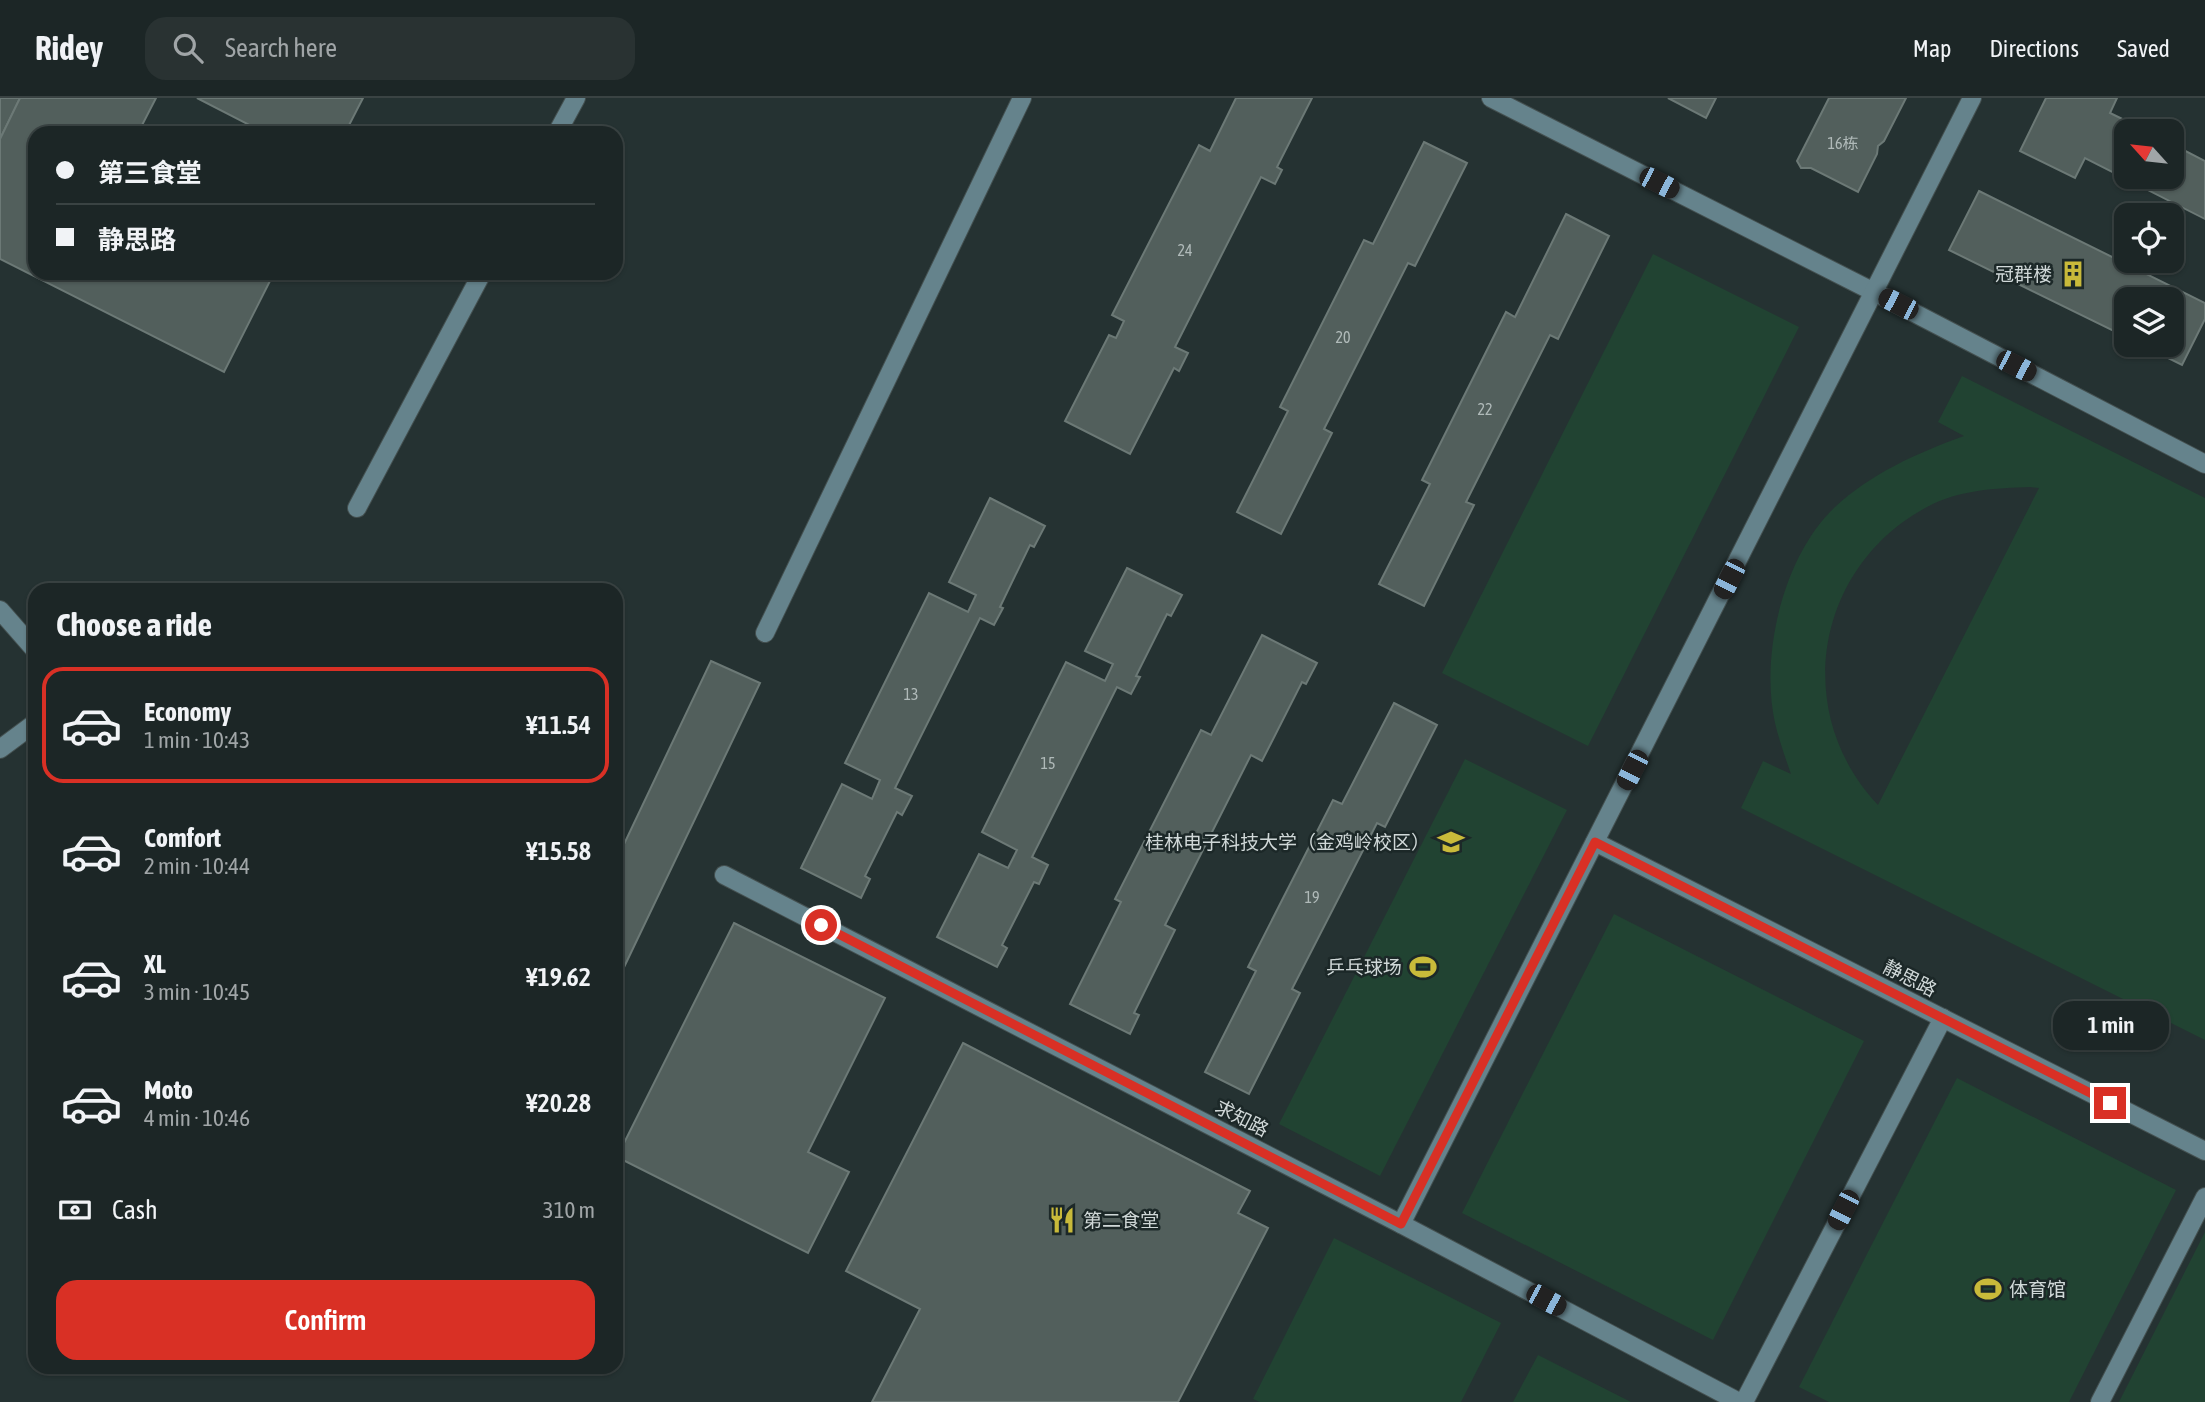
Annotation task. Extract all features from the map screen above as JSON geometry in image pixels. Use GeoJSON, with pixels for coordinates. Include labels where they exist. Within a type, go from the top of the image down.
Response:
{"type":"FeatureCollection","features":[{"type":"Feature","properties":{"kind":"street"},"geometry":{"type":"LineString","coordinates":[[561,126],[576,98]]}},
{"type":"Feature","properties":{"kind":"street"},"geometry":{"type":"LineString","coordinates":[[765,633],[1022,98]]}},
{"type":"Feature","properties":{"kind":"street"},"geometry":{"type":"LineString","coordinates":[[1491,98],[2205,464]]}},
{"type":"Feature","properties":{"kind":"street"},"geometry":{"type":"LineString","coordinates":[[1401,1224],[1972,98]]}},
{"type":"Feature","properties":{"kind":"street"},"geometry":{"type":"LineString","coordinates":[[357,508],[478,280]]}},
{"type":"Feature","properties":{"kind":"street"},"geometry":{"type":"LineString","coordinates":[[0,610],[28,642]]}},
{"type":"Feature","properties":{"kind":"street"},"geometry":{"type":"LineString","coordinates":[[0,749],[28,728]]}},
{"type":"Feature","properties":{"kind":"street","name":"静思路"},"geometry":{"type":"LineString","coordinates":[[1595,842],[2205,1151]]}},
{"type":"Feature","properties":{"kind":"street","name":"求知路"},"geometry":{"type":"LineString","coordinates":[[724,875],[1741,1402]]}},
{"type":"Feature","properties":{"kind":"street"},"geometry":{"type":"LineString","coordinates":[[1741,1402],[1942,1018]]}},
{"type":"Feature","properties":{"kind":"street"},"geometry":{"type":"LineString","coordinates":[[2100,1402],[2205,1197]]}},
{"type":"Feature","properties":{"kind":"green space"},"geometry":{"type":"Polygon","coordinates":[[[1653,254],[1799,327],[1588,746],[1442,673],[1653,254]]]}},
{"type":"Feature","properties":{"kind":"green space"},"geometry":{"type":"Polygon","coordinates":[[[1962,376],[2205,498],[2205,1040],[1741,808],[1763,761],[1791,774],[1775,723],[1771,668],[1780,608],[1801,553],[1834,508],[1863,485],[1912,457],[1964,436],[1938,422],[1962,376]],[[2039,488],[1977,491],[1951,497],[1927,507],[1889,533],[1860,565],[1840,603],[1828,643],[1826,685],[1833,728],[1850,768],[1878,805],[2039,488]]]}},
{"type":"Feature","properties":{"kind":"green space","name":"乒乓球场"},"geometry":{"type":"Polygon","coordinates":[[[1465,759],[1567,810],[1380,1176],[1279,1124],[1465,759]]]}},
{"type":"Feature","properties":{"kind":"green space"},"geometry":{"type":"Polygon","coordinates":[[[1614,914],[1864,1041],[1713,1340],[1462,1213],[1614,914]]]}},
{"type":"Feature","properties":{"kind":"green space","name":"体育馆"},"geometry":{"type":"Polygon","coordinates":[[[1957,1078],[2176,1190],[2069,1402],[1829,1402],[1799,1387],[1957,1078]]]}},
{"type":"Feature","properties":{"kind":"green space"},"geometry":{"type":"Polygon","coordinates":[[[2205,1232],[2205,1402],[2119,1402],[2205,1232]]]}},
{"type":"Feature","properties":{"kind":"green space"},"geometry":{"type":"Polygon","coordinates":[[[1334,1238],[1501,1323],[1461,1402],[1260,1402],[1253,1399],[1334,1238]]]}},
{"type":"Feature","properties":{"kind":"green space"},"geometry":{"type":"Polygon","coordinates":[[[1538,1355],[1631,1402],[1513,1402],[1538,1355]]]}},
{"type":"Feature","properties":{"kind":"building"},"geometry":{"type":"Polygon","coordinates":[[[0,98],[20,98],[0,139],[0,98]]]}},
{"type":"Feature","properties":{"kind":"building"},"geometry":{"type":"Polygon","coordinates":[[[20,98],[156,98],[142,126],[28,126],[28,273],[0,259],[0,139],[20,98]]]}},
{"type":"Feature","properties":{"kind":"building"},"geometry":{"type":"Polygon","coordinates":[[[197,98],[363,98],[349,126],[251,126],[197,98]]]}},
{"type":"Feature","properties":{"kind":"building"},"geometry":{"type":"Polygon","coordinates":[[[1236,98],[1312,98],[1277,167],[1282,170],[1275,184],[1261,177],[1175,347],[1188,353],[1179,371],[1174,368],[1130,454],[1065,421],[1109,335],[1116,338],[1124,321],[1112,315],[1199,145],[1210,151],[1236,98]]]}},
{"type":"Feature","properties":{"kind":"building"},"geometry":{"type":"Polygon","coordinates":[[[1668,98],[1716,98],[1706,118],[1668,98]]]}},
{"type":"Feature","properties":{"kind":"building"},"geometry":{"type":"Polygon","coordinates":[[[1829,98],[1906,98],[1884,141],[1878,146],[1877,154],[1858,192],[1811,168],[1801,168],[1797,161],[1829,98]]]}},
{"type":"Feature","properties":{"kind":"building"},"geometry":{"type":"Polygon","coordinates":[[[2046,98],[2117,98],[2110,113],[2122,119],[2114,119],[2114,173],[2085,158],[2075,178],[2020,151],[2046,98]]]}},
{"type":"Feature","properties":{"kind":"building"},"geometry":{"type":"Polygon","coordinates":[[[1424,142],[1467,163],[1415,266],[1408,263],[1324,429],[1332,433],[1281,534],[1237,512],[1288,411],[1280,407],[1364,240],[1373,244],[1424,142]]]}},
{"type":"Feature","properties":{"kind":"building"},"geometry":{"type":"Polygon","coordinates":[[[2184,150],[2205,161],[2205,219],[2184,208],[2184,203],[2174,203],[2146,189],[2184,189],[2184,150]]]}},
{"type":"Feature","properties":{"kind":"building","name":"冠群楼"},"geometry":{"type":"Polygon","coordinates":[[[1979,191],[2114,258],[2114,273],[2144,273],[2173,287],[2114,287],[2114,331],[1949,250],[1979,191]]]}},
{"type":"Feature","properties":{"kind":"building"},"geometry":{"type":"Polygon","coordinates":[[[1566,214],[1609,236],[1558,339],[1550,335],[1466,502],[1474,505],[1424,606],[1379,584],[1430,484],[1422,480],[1506,312],[1515,317],[1566,214]]]}},
{"type":"Feature","properties":{"kind":"building"},"geometry":{"type":"Polygon","coordinates":[[[42,280],[270,280],[224,372],[42,280]]]}},
{"type":"Feature","properties":{"kind":"building","name":"冠群楼"},"geometry":{"type":"Polygon","coordinates":[[[2184,293],[2205,303],[2205,319],[2182,365],[2166,357],[2184,357],[2184,293]]]}},
{"type":"Feature","properties":{"kind":"building"},"geometry":{"type":"Polygon","coordinates":[[[990,498],[1045,526],[1034,547],[1030,545],[994,625],[980,618],[895,788],[912,796],[902,815],[897,812],[865,876],[870,879],[861,898],[801,868],[842,784],[872,799],[880,780],[845,763],[929,593],[968,612],[976,595],[949,582],[990,498]]]}},
{"type":"Feature","properties":{"kind":"building"},"geometry":{"type":"Polygon","coordinates":[[[1127,568],[1182,595],[1171,616],[1167,614],[1136,676],[1140,677],[1131,694],[1117,687],[1032,857],[1048,865],[1039,884],[1034,882],[1002,945],[1007,948],[997,967],[937,937],[979,854],[1008,868],[1017,850],[982,832],[1066,662],[1105,681],[1113,664],[1085,651],[1127,568]]]}},
{"type":"Feature","properties":{"kind":"building"},"geometry":{"type":"Polygon","coordinates":[[[1262,635],[1317,663],[1306,684],[1302,682],[1262,761],[1251,755],[1165,925],[1175,930],[1134,1013],[1139,1015],[1130,1034],[1070,1004],[1121,902],[1115,899],[1201,730],[1211,735],[1262,635]]]}},
{"type":"Feature","properties":{"kind":"building"},"geometry":{"type":"Polygon","coordinates":[[[711,661],[760,683],[623,969],[623,846],[711,661]]]}},
{"type":"Feature","properties":{"kind":"building"},"geometry":{"type":"Polygon","coordinates":[[[1394,703],[1437,725],[1385,827],[1377,823],[1292,989],[1300,993],[1249,1094],[1205,1072],[1256,971],[1248,967],[1333,800],[1342,804],[1394,703]]]}},
{"type":"Feature","properties":{"kind":"building"},"geometry":{"type":"Polygon","coordinates":[[[734,923],[885,998],[808,1152],[849,1172],[808,1253],[623,1160],[623,1145],[734,923]]]}},
{"type":"Feature","properties":{"kind":"building","name":"第二食堂"},"geometry":{"type":"Polygon","coordinates":[[[963,1043],[1250,1191],[1238,1213],[1268,1228],[1178,1402],[872,1402],[920,1309],[846,1271],[963,1043]]]}},
{"type":"Feature","properties":{"kind":"place","name":"冠群楼"},"geometry":{"type":"Point","coordinates":[2073,274]}},
{"type":"Feature","properties":{"kind":"place","name":"桂林电子科技大学（金鸡岭校区）"},"geometry":{"type":"Point","coordinates":[1451,842]}},
{"type":"Feature","properties":{"kind":"place","name":"乒乓球场"},"geometry":{"type":"Point","coordinates":[1423,967]}},
{"type":"Feature","properties":{"kind":"place","name":"第二食堂"},"geometry":{"type":"Point","coordinates":[1062,1220]}},
{"type":"Feature","properties":{"kind":"place","name":"体育馆"},"geometry":{"type":"Point","coordinates":[1988,1289]}},
{"type":"Feature","properties":{"kind":"route"},"geometry":{"type":"LineString","coordinates":[[821,925],[1401,1224],[1595,842],[2110,1103]]}}]}
